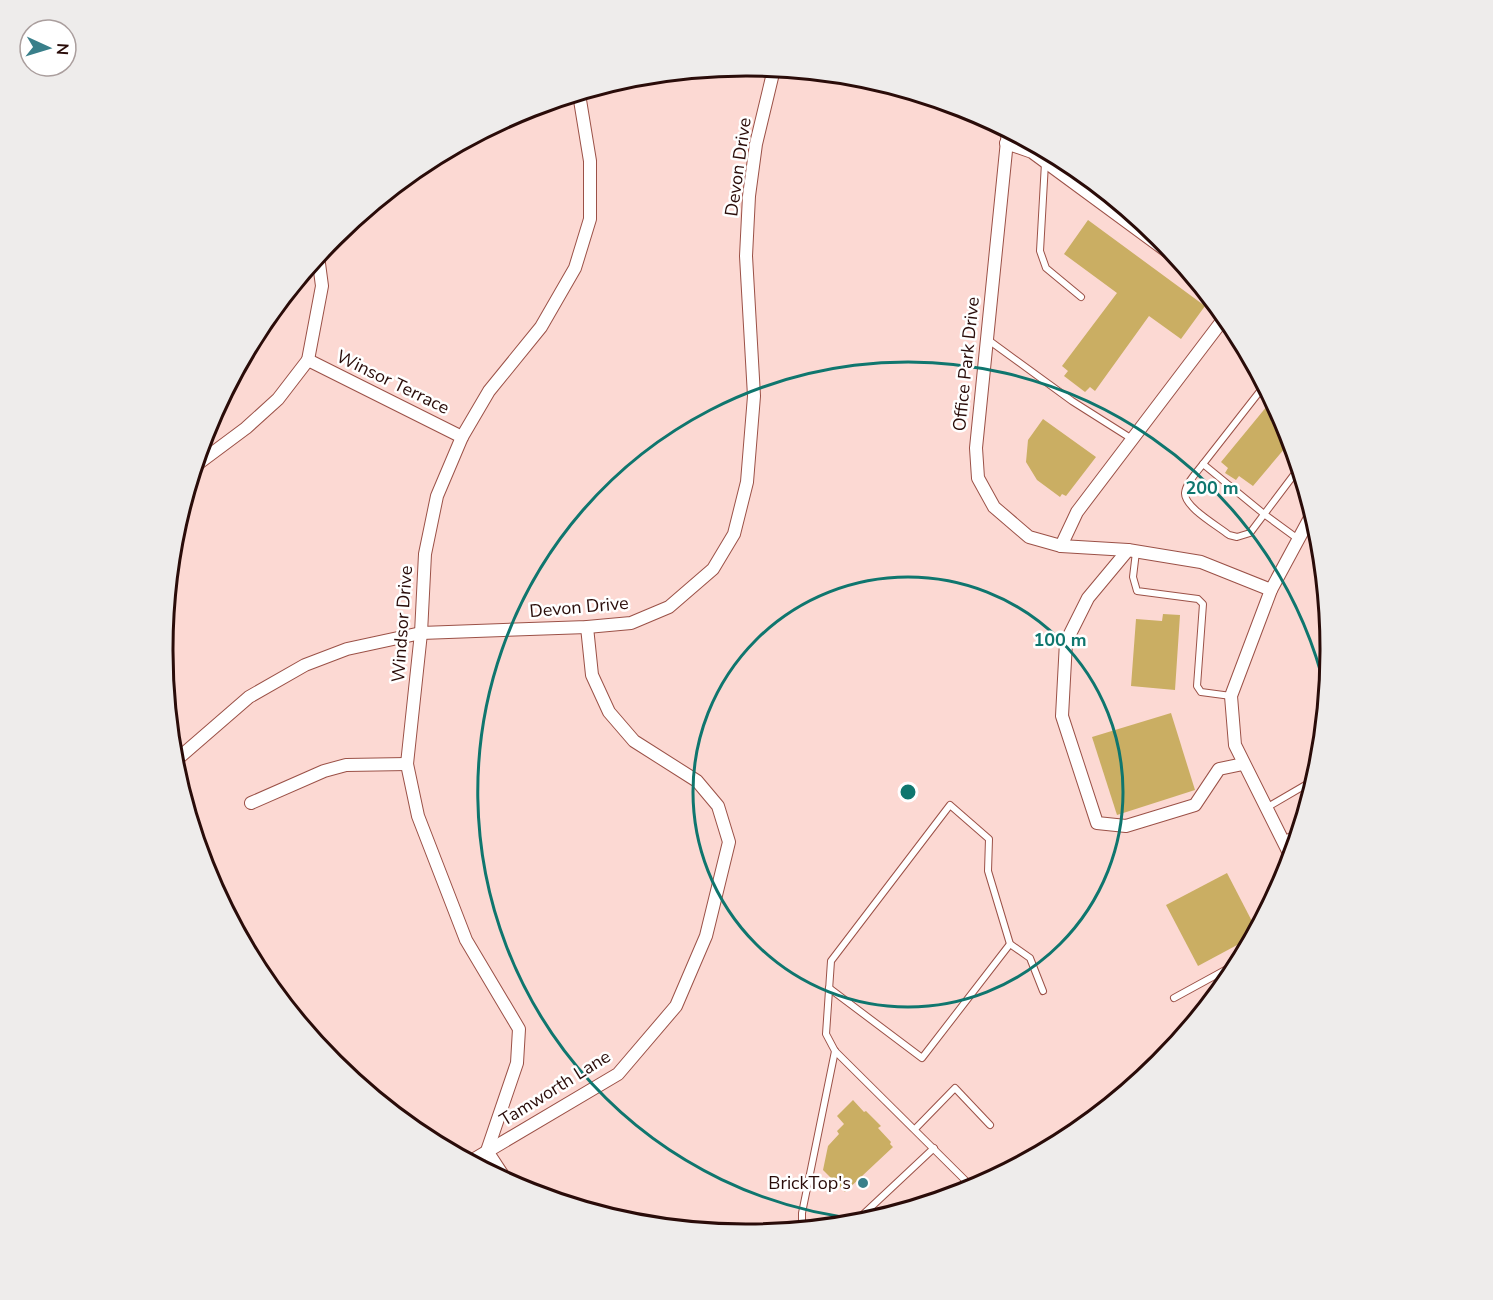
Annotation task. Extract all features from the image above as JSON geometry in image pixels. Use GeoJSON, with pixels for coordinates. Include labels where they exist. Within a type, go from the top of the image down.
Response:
{"type":"FeatureCollection","features":[{"type":"Feature","properties":{"kind":"street","name":"Devon Drive"},"geometry":{"type":"LineString","coordinates":[[183,754],[249,697],[305,665],[347,648],[421,633],[587,627],[631,623],[669,607],[713,569],[734,534],[747,482],[754,396],[746,256],[748,196],[756,144],[772,77]]}},
{"type":"Feature","properties":{"kind":"street","name":"Windsor Drive"},"geometry":{"type":"LineString","coordinates":[[488,1151],[517,1063],[519,1029],[466,940],[418,816],[407,764],[421,633],[425,554],[437,496],[462,437],[489,391],[541,327],[575,268],[590,219],[590,161],[580,101]]}},
{"type":"Feature","properties":{"kind":"street","name":"Office Park Drive"},"geometry":{"type":"LineString","coordinates":[[1007,139],[976,448],[978,478],[994,507],[1029,537],[1061,546],[1132,550],[1201,562],[1271,590]]}},
{"type":"Feature","properties":{"kind":"street","name":"Office Park Drive"},"geometry":{"type":"LineString","coordinates":[[1036,155],[1133,226]]}},
{"type":"Feature","properties":{"kind":"street"},"geometry":{"type":"LineString","coordinates":[[207,456],[246,428],[278,399],[308,360],[322,286],[319,267]]}},
{"type":"Feature","properties":{"kind":"street"},"geometry":{"type":"LineString","coordinates":[[1061,546],[1077,512],[1219,325]]}},
{"type":"Feature","properties":{"kind":"street","name":"Winsor Terrace"},"geometry":{"type":"LineString","coordinates":[[308,360],[462,437]]}},
{"type":"Feature","properties":{"kind":"street"},"geometry":{"type":"LineString","coordinates":[[1285,846],[1234,745],[1231,696],[1271,590],[1306,526]]}},
{"type":"Feature","properties":{"kind":"street"},"geometry":{"type":"LineString","coordinates":[[1132,550],[1088,598],[1066,642],[1062,716],[1097,823],[1126,826],[1196,805],[1220,769],[1243,764]]}},
{"type":"Feature","properties":{"kind":"street","name":"Tamworth Lane"},"geometry":{"type":"LineString","coordinates":[[488,1151],[618,1074],[676,1006],[706,936],[729,842],[718,806],[697,781],[634,741],[609,712],[592,675],[587,627]]}},
{"type":"Feature","properties":{"kind":"street"},"geometry":{"type":"LineString","coordinates":[[252,803],[324,771],[346,765],[407,764]]}},
{"type":"Feature","properties":{"kind":"street"},"geometry":{"type":"LineString","coordinates":[[479,1157],[488,1151],[497,1166]]}},
{"type":"Feature","properties":{"kind":"lane"},"geometry":{"type":"LineString","coordinates":[[1046,162],[1040,251],[1046,268],[1081,297]]}},
{"type":"Feature","properties":{"kind":"lane"},"geometry":{"type":"LineString","coordinates":[[987,338],[1086,411],[1132,439]]}},
{"type":"Feature","properties":{"kind":"lane"},"geometry":{"type":"LineString","coordinates":[[1259,392],[1188,485],[1185,493],[1188,503],[1229,535],[1237,537],[1250,533],[1293,476]]}},
{"type":"Feature","properties":{"kind":"lane"},"geometry":{"type":"LineString","coordinates":[[1203,464],[1264,514],[1299,539]]}},
{"type":"Feature","properties":{"kind":"lane"},"geometry":{"type":"LineString","coordinates":[[1132,550],[1132,577],[1137,591],[1198,599],[1203,604],[1197,686],[1202,692],[1231,696]]}},
{"type":"Feature","properties":{"kind":"lane"},"geometry":{"type":"LineString","coordinates":[[1266,808],[1303,786]]}},
{"type":"Feature","properties":{"kind":"lane"},"geometry":{"type":"LineString","coordinates":[[965,1180],[835,1051],[826,1034],[831,961],[950,805],[989,839],[988,871],[1010,944],[1030,958],[1043,991]]}},
{"type":"Feature","properties":{"kind":"lane"},"geometry":{"type":"LineString","coordinates":[[1282,840],[1289,837]]}},
{"type":"Feature","properties":{"kind":"lane"},"geometry":{"type":"LineString","coordinates":[[829,988],[922,1058],[1010,944]]}},
{"type":"Feature","properties":{"kind":"lane"},"geometry":{"type":"LineString","coordinates":[[1174,998],[1220,973]]}},
{"type":"Feature","properties":{"kind":"lane"},"geometry":{"type":"LineString","coordinates":[[802,1221],[835,1051]]}},
{"type":"Feature","properties":{"kind":"lane"},"geometry":{"type":"LineString","coordinates":[[915,1128],[956,1088],[990,1125]]}},
{"type":"Feature","properties":{"kind":"lane"},"geometry":{"type":"LineString","coordinates":[[868,1210],[934,1148]]}},
{"type":"Feature","properties":{"kind":"building"},"geometry":{"type":"Polygon","coordinates":[[[1088,220],[1205,306],[1181,339],[1149,316],[1095,391],[1090,387],[1085,392],[1064,376],[1068,371],[1062,366],[1117,293],[1064,254],[1088,220]]]}},
{"type":"Feature","properties":{"kind":"building"},"geometry":{"type":"Polygon","coordinates":[[[1266,407],[1284,450],[1253,486],[1239,476],[1236,480],[1225,473],[1228,468],[1221,462],[1266,407]]]}},
{"type":"Feature","properties":{"kind":"building"},"geometry":{"type":"Polygon","coordinates":[[[1043,419],[1096,457],[1066,496],[1062,494],[1060,497],[1037,480],[1026,462],[1028,440],[1043,419]]]}},
{"type":"Feature","properties":{"kind":"building"},"geometry":{"type":"Polygon","coordinates":[[[1163,614],[1180,615],[1175,690],[1131,686],[1136,619],[1162,621],[1163,614]]]}},
{"type":"Feature","properties":{"kind":"building"},"geometry":{"type":"Polygon","coordinates":[[[1171,713],[1195,790],[1117,815],[1092,737],[1171,713]]]}},
{"type":"Feature","properties":{"kind":"building"},"geometry":{"type":"Polygon","coordinates":[[[1227,873],[1252,921],[1238,944],[1198,966],[1166,905],[1227,873]]]}},
{"type":"Feature","properties":{"kind":"building"},"geometry":{"type":"Polygon","coordinates":[[[853,1100],[881,1126],[878,1128],[893,1147],[845,1192],[823,1170],[828,1146],[839,1134],[837,1131],[844,1124],[837,1116],[853,1100]]]}},
{"type":"Feature","properties":{"kind":"place","name":"BrickTop's"},"geometry":{"type":"Point","coordinates":[863,1183]}}]}
